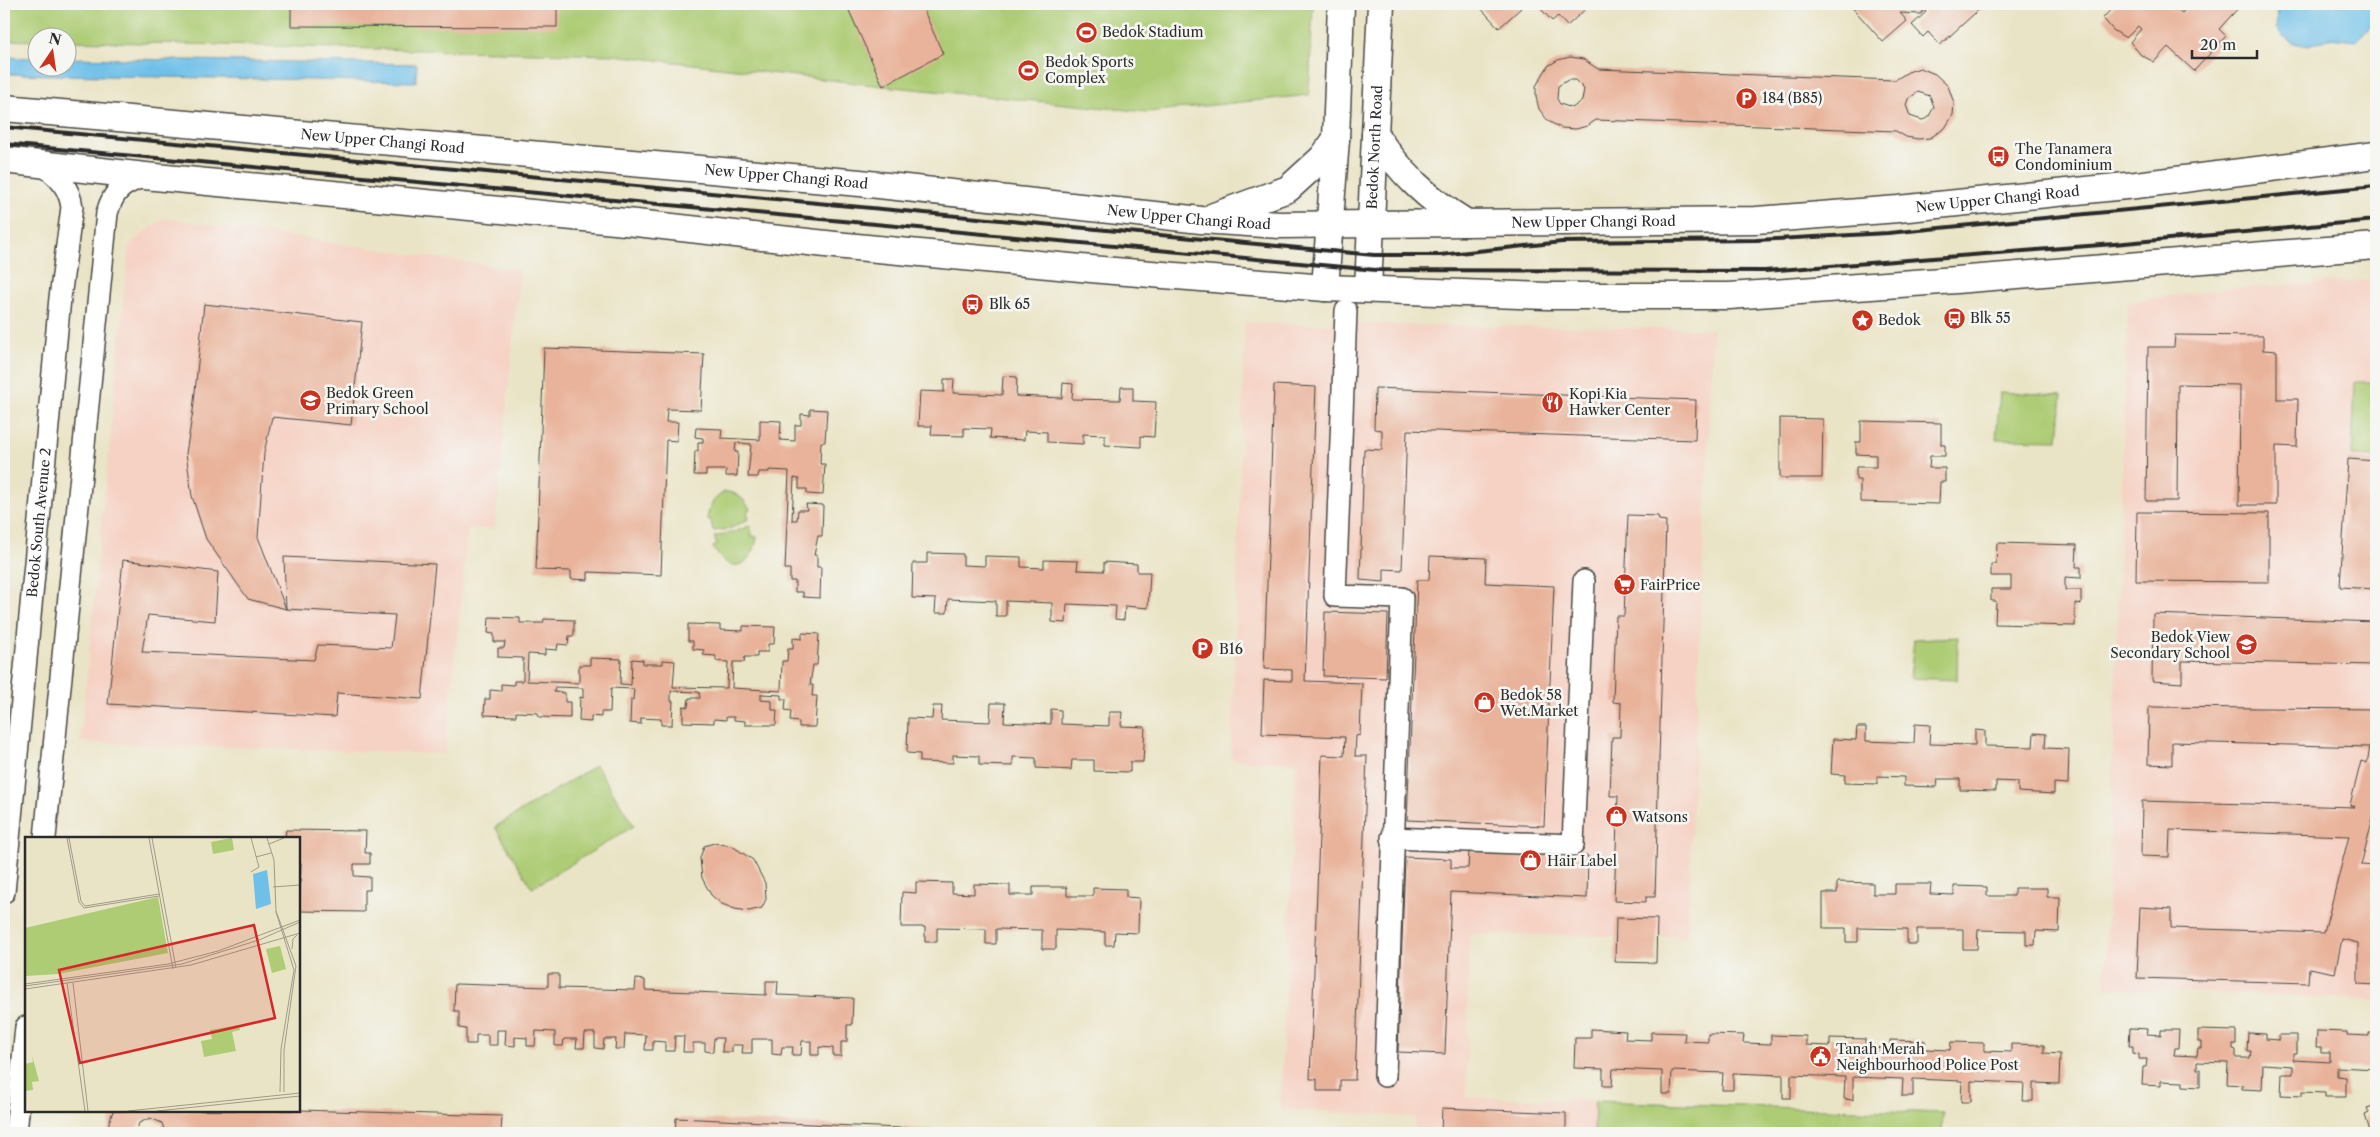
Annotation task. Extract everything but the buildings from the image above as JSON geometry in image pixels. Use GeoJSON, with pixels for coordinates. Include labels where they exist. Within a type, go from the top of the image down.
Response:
{"type":"FeatureCollection","features":[{"type":"Feature","properties":{"kind":"main road"},"geometry":{"type":"LineString","coordinates":[[1325,288],[1328,224],[1336,139],[1341,4]]}},
{"type":"Feature","properties":{"kind":"main road","name":"Bedok North Road"},"geometry":{"type":"LineString","coordinates":[[1368,289],[1381,4]]}},
{"type":"Feature","properties":{"kind":"main road","name":"New Upper Changi Road"},"geometry":{"type":"LineString","coordinates":[[4,108],[860,183],[1201,220],[1280,225],[1756,220],[1898,209],[2136,185],[2376,155]]}},
{"type":"Feature","properties":{"kind":"main road"},"geometry":{"type":"LineString","coordinates":[[1375,135],[1404,174],[1421,191],[1433,201],[1468,223]]}},
{"type":"Feature","properties":{"kind":"main road"},"geometry":{"type":"LineString","coordinates":[[1201,220],[1288,189],[1322,158],[1336,139]]}},
{"type":"Feature","properties":{"kind":"main road"},"geometry":{"type":"LineString","coordinates":[[4,160],[145,176],[627,222],[845,246],[1325,288],[1547,296],[1729,296],[1956,280],[2376,246]]}},
{"type":"Feature","properties":{"kind":"street","name":"Bedok South Avenue 2"},"geometry":{"type":"LineString","coordinates":[[4,892],[59,308],[72,207],[66,187],[60,179],[42,164]]}},
{"type":"Feature","properties":{"kind":"street"},"geometry":{"type":"LineString","coordinates":[[45,837],[107,213],[115,193],[131,181],[145,176]]}},
{"type":"Feature","properties":{"kind":"street"},"geometry":{"type":"LineString","coordinates":[[1346,311],[1335,596],[1402,598],[1385,1076]]}},
{"type":"Feature","properties":{"kind":"street"},"geometry":{"type":"LineString","coordinates":[[1392,838],[1573,845],[1584,581]]}},
{"type":"Feature","properties":{"kind":"street"},"geometry":{"type":"LineString","coordinates":[[16,1133],[25,1038]]}},
{"type":"Feature","properties":{"kind":"shaded area","name":"Bedok Green Primary School"},"geometry":{"type":"Polygon","coordinates":[[[164,218],[520,270],[495,529],[468,528],[445,754],[80,742],[129,245],[164,218]]]}},
{"type":"Feature","properties":{"kind":"shaded area","name":"Bedok View Secondary School"},"geometry":{"type":"Polygon","coordinates":[[[2376,280],[2376,1000],[2105,988],[2128,302],[2223,289],[2376,280]]]}},
{"type":"Feature","properties":{"kind":"shaded area"},"geometry":{"type":"Polygon","coordinates":[[[1245,323],[1713,329],[1687,937],[1469,934],[1466,1097],[1595,1101],[1594,1133],[1415,1133],[1415,1117],[1280,1109],[1297,762],[1231,760],[1245,323]]]}},
{"type":"Feature","properties":{"kind":"green space","name":"Bedok Sports Complex"},"geometry":{"type":"Polygon","coordinates":[[[4,4],[1313,4],[1309,95],[1147,112],[883,86],[614,55],[78,41],[78,28],[28,28],[28,41],[4,40],[4,4]]]}},
{"type":"Feature","properties":{"kind":"green space"},"geometry":{"type":"Polygon","coordinates":[[[2355,382],[2376,382],[2376,457],[2352,456],[2355,382]]]}},
{"type":"Feature","properties":{"kind":"green space"},"geometry":{"type":"Polygon","coordinates":[[[2000,392],[2062,395],[2058,440],[1996,439],[2000,392]]]}},
{"type":"Feature","properties":{"kind":"green space"},"geometry":{"type":"Polygon","coordinates":[[[724,492],[736,494],[745,502],[750,509],[747,511],[749,519],[729,529],[713,531],[711,520],[707,520],[709,511],[714,501],[724,492]]]}},
{"type":"Feature","properties":{"kind":"green space"},"geometry":{"type":"Polygon","coordinates":[[[751,525],[752,536],[757,537],[751,555],[746,561],[739,564],[733,565],[726,562],[713,547],[717,545],[714,537],[751,525]]]}},
{"type":"Feature","properties":{"kind":"green space"},"geometry":{"type":"Polygon","coordinates":[[[1958,637],[1957,680],[1910,678],[1914,639],[1958,637]]]}},
{"type":"Feature","properties":{"kind":"green space"},"geometry":{"type":"Polygon","coordinates":[[[596,765],[634,826],[532,888],[495,827],[596,765]]]}},
{"type":"Feature","properties":{"kind":"green space"},"geometry":{"type":"Polygon","coordinates":[[[1595,1101],[1943,1113],[1942,1133],[1594,1133],[1595,1101]]]}},
{"type":"Feature","properties":{"kind":"water"},"geometry":{"type":"Polygon","coordinates":[[[2278,4],[2376,4],[2376,22],[2355,41],[2331,38],[2309,46],[2294,43],[2283,36],[2276,28],[2278,4]]]}},
{"type":"Feature","properties":{"kind":"water"},"geometry":{"type":"Polygon","coordinates":[[[4,57],[28,58],[28,74],[4,74],[4,57]]]}},
{"type":"Feature","properties":{"kind":"water"},"geometry":{"type":"Polygon","coordinates":[[[78,58],[417,64],[416,82],[78,75],[78,58]]]}},
{"type":"Feature","properties":{"kind":"railway"},"geometry":{"type":"LineString","coordinates":[[4,127],[1374,255],[1440,255],[1562,242],[1756,240],[1888,233],[2376,186]]}},
{"type":"Feature","properties":{"kind":"railway"},"geometry":{"type":"LineString","coordinates":[[4,144],[1376,270],[1765,271],[2114,244],[2376,220]]}},
{"type":"Feature","properties":{"kind":"place","name":"Bedok Stadium"},"geometry":{"type":"Point","coordinates":[1086,32]}},
{"type":"Feature","properties":{"kind":"place","name":"Bedok Sports Complex"},"geometry":{"type":"Point","coordinates":[1029,70]}},
{"type":"Feature","properties":{"kind":"place","name":"184 (B85)"},"geometry":{"type":"Point","coordinates":[1746,98]}},
{"type":"Feature","properties":{"kind":"place","name":"The Tanamera Condominium"},"geometry":{"type":"Point","coordinates":[1999,157]}},
{"type":"Feature","properties":{"kind":"place","name":"Blk 65"},"geometry":{"type":"Point","coordinates":[973,304]}},
{"type":"Feature","properties":{"kind":"place","name":"Blk 55"},"geometry":{"type":"Point","coordinates":[1954,318]}},
{"type":"Feature","properties":{"kind":"place","name":"Bedok"},"geometry":{"type":"Point","coordinates":[1862,320]}},
{"type":"Feature","properties":{"kind":"place","name":"Bedok Green Primary School"},"geometry":{"type":"Point","coordinates":[310,401]}},
{"type":"Feature","properties":{"kind":"place","name":"Kopi Kia Hawker Center"},"geometry":{"type":"Point","coordinates":[1553,402]}},
{"type":"Feature","properties":{"kind":"place","name":"FairPrice"},"geometry":{"type":"Point","coordinates":[1624,585]}},
{"type":"Feature","properties":{"kind":"place","name":"Bedok View Secondary School"},"geometry":{"type":"Point","coordinates":[2246,645]}},
{"type":"Feature","properties":{"kind":"place","name":"B16"},"geometry":{"type":"Point","coordinates":[1203,649]}},
{"type":"Feature","properties":{"kind":"place","name":"Bedok 58 Wet.Market"},"geometry":{"type":"Point","coordinates":[1484,703]}},
{"type":"Feature","properties":{"kind":"place","name":"Watsons"},"geometry":{"type":"Point","coordinates":[1616,817]}},
{"type":"Feature","properties":{"kind":"place","name":"Hair Label"},"geometry":{"type":"Point","coordinates":[1531,861]}},
{"type":"Feature","properties":{"kind":"place","name":"Tanah Merah Neighbourhood Police Post"},"geometry":{"type":"Point","coordinates":[1820,1057]}}]}
